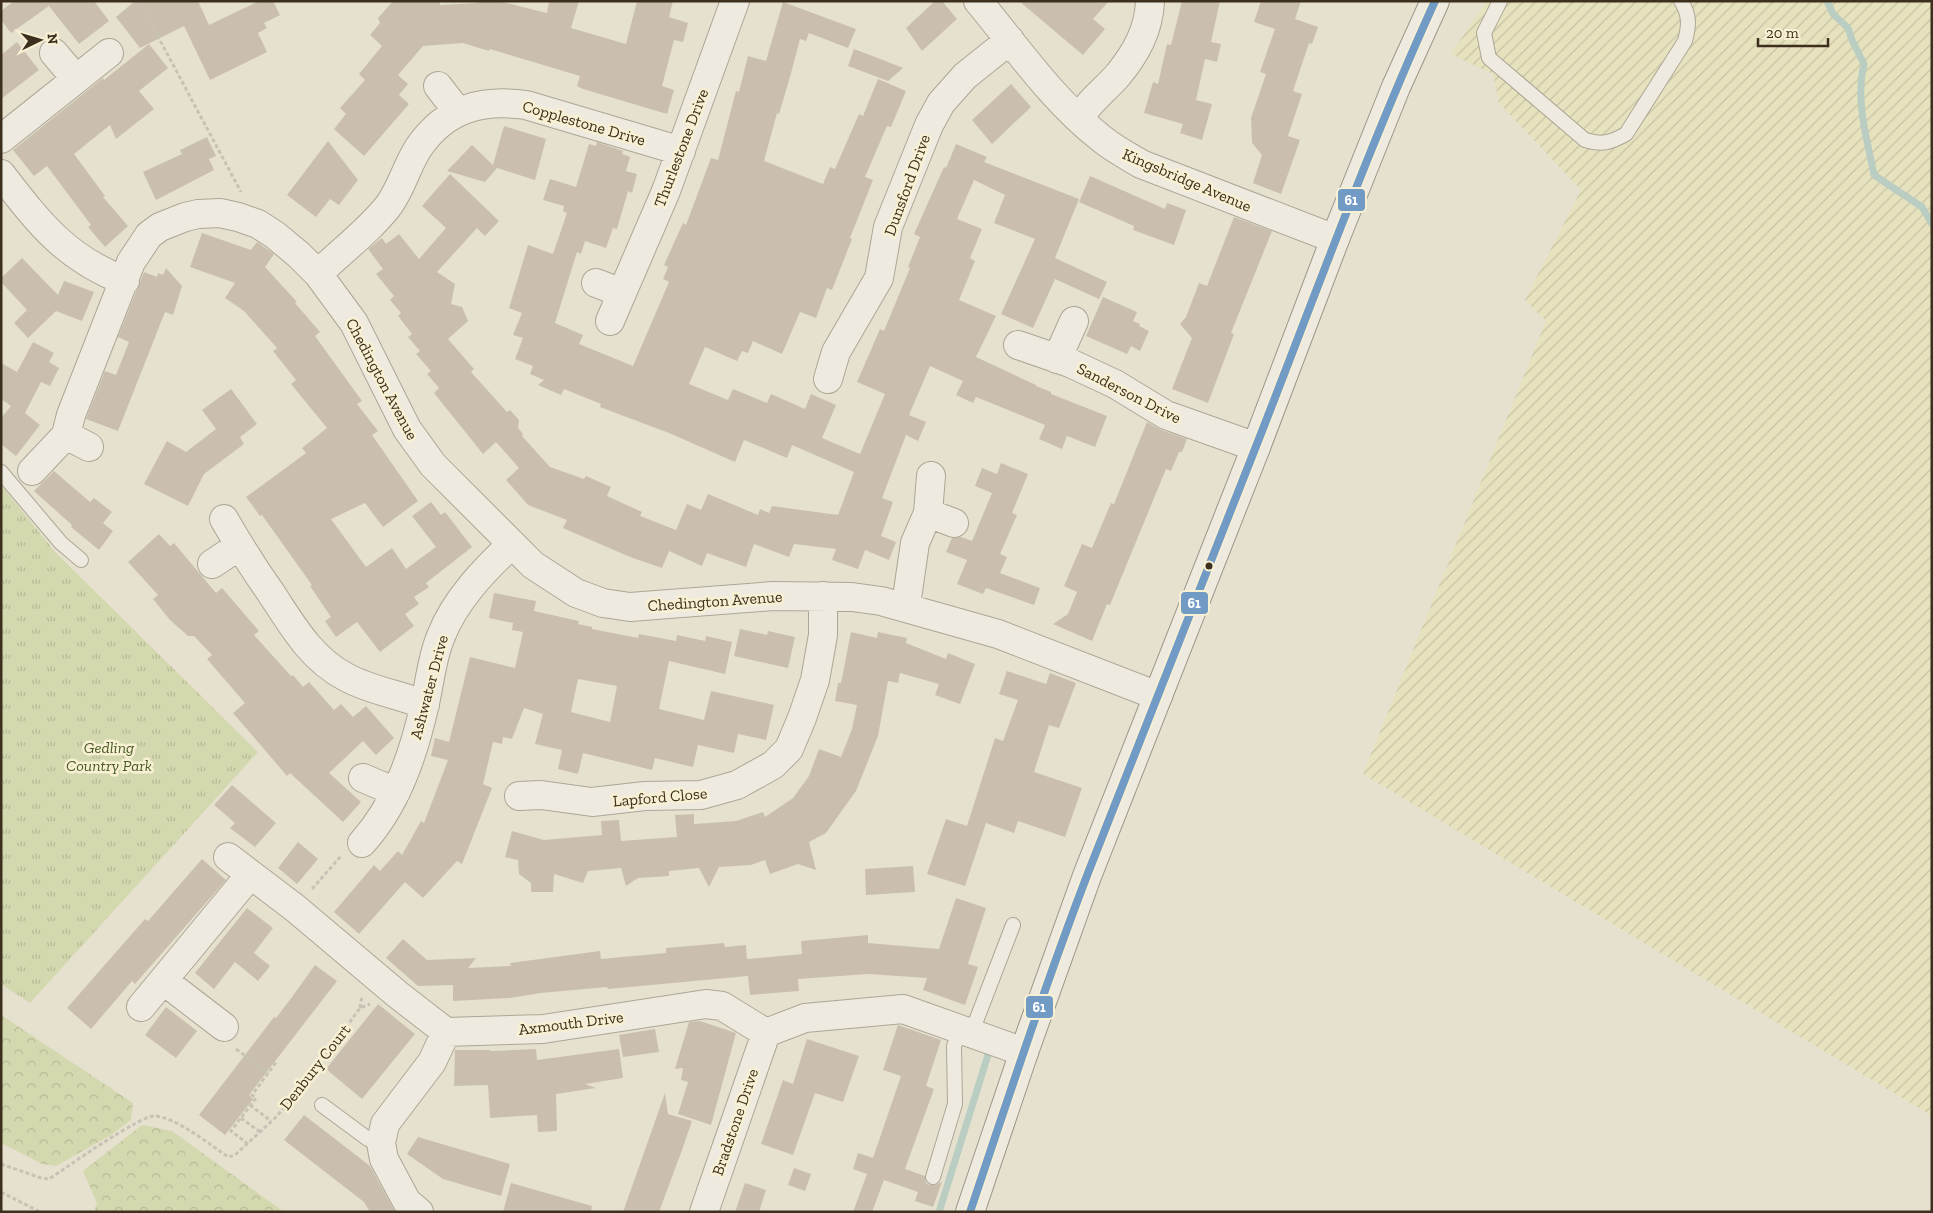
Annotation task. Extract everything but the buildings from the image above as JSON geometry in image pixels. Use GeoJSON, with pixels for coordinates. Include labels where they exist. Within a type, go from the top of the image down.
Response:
{"type":"FeatureCollection","features":[{"type":"Feature","properties":{"kind":"street","name":"Thurlestone Drive"},"geometry":{"type":"LineString","coordinates":[[610,321],[682,151],[735,1]]}},
{"type":"Feature","properties":{"kind":"street","name":"Kingsbridge Avenue"},"geometry":{"type":"LineString","coordinates":[[978,1],[1053,92],[1079,119],[1101,138],[1141,164],[1335,239]]}},
{"type":"Feature","properties":{"kind":"street"},"geometry":{"type":"LineString","coordinates":[[1079,119],[1086,107],[1117,75],[1144,37],[1150,1]]}},
{"type":"Feature","properties":{"kind":"street"},"geometry":{"type":"LineString","coordinates":[[970,1212],[1086,876],[1256,447],[1335,239],[1396,87],[1434,1]]}},
{"type":"Feature","properties":{"kind":"street","name":"Dunsford Drive"},"geometry":{"type":"LineString","coordinates":[[828,379],[826,348],[879,278],[888,226],[941,103],[965,76],[1010,40]]}},
{"type":"Feature","properties":{"kind":"street"},"geometry":{"type":"LineString","coordinates":[[54,53],[76,79]]}},
{"type":"Feature","properties":{"kind":"street"},"geometry":{"type":"LineString","coordinates":[[1,139],[109,53]]}},
{"type":"Feature","properties":{"kind":"street"},"geometry":{"type":"LineString","coordinates":[[438,86],[458,112]]}},
{"type":"Feature","properties":{"kind":"street","name":"Copplestone Drive"},"geometry":{"type":"LineString","coordinates":[[318,274],[378,217],[397,191],[419,147],[440,124],[471,106],[493,102],[526,105],[682,151]]}},
{"type":"Feature","properties":{"kind":"street"},"geometry":{"type":"LineString","coordinates":[[1,174],[62,245],[84,262],[125,281]]}},
{"type":"Feature","properties":{"kind":"street","name":"Chedington Avenue"},"geometry":{"type":"LineString","coordinates":[[22,478],[77,441],[71,415],[131,262],[149,235],[160,227],[172,222],[198,214],[220,213],[258,224],[299,255],[318,274],[354,323],[388,394],[420,449],[433,465],[533,565],[576,593],[604,604],[630,607],[773,596],[852,597],[881,601],[998,634],[1158,696]]}},
{"type":"Feature","properties":{"kind":"street"},"geometry":{"type":"LineString","coordinates":[[596,283],[622,292]]}},
{"type":"Feature","properties":{"kind":"street","name":"Sanderson Drive"},"geometry":{"type":"LineString","coordinates":[[1057,359],[1074,321]]}},
{"type":"Feature","properties":{"kind":"street","name":"Sanderson Drive"},"geometry":{"type":"LineString","coordinates":[[1018,345],[1057,359],[1115,384],[1166,415],[1256,447]]}},
{"type":"Feature","properties":{"kind":"street"},"geometry":{"type":"LineString","coordinates":[[903,607],[907,598],[915,543],[928,513],[931,476]]}},
{"type":"Feature","properties":{"kind":"street"},"geometry":{"type":"LineString","coordinates":[[928,513],[954,522]]}},
{"type":"Feature","properties":{"kind":"street"},"geometry":{"type":"LineString","coordinates":[[224,519],[239,546],[297,633],[316,655],[332,669],[348,678],[387,694],[425,705]]}},
{"type":"Feature","properties":{"kind":"street","name":"Ashwater Drive"},"geometry":{"type":"LineString","coordinates":[[362,843],[379,825],[407,768],[425,705],[436,650],[447,621],[470,588],[512,544]]}},
{"type":"Feature","properties":{"kind":"street"},"geometry":{"type":"LineString","coordinates":[[212,564],[239,546]]}},
{"type":"Feature","properties":{"kind":"street","name":"Lapford Close"},"geometry":{"type":"LineString","coordinates":[[535,787],[592,802],[645,796],[701,795],[737,785],[773,765],[789,749],[815,680],[823,635],[823,596]]}},
{"type":"Feature","properties":{"kind":"street"},"geometry":{"type":"LineString","coordinates":[[363,778],[396,792]]}},
{"type":"Feature","properties":{"kind":"street"},"geometry":{"type":"LineString","coordinates":[[228,857],[250,876],[295,908],[397,994],[446,1032],[432,1062],[384,1124],[381,1144],[384,1159],[407,1202],[419,1212]]}},
{"type":"Feature","properties":{"kind":"street"},"geometry":{"type":"LineString","coordinates":[[141,1007],[164,982],[250,876]]}},
{"type":"Feature","properties":{"kind":"street"},"geometry":{"type":"LineString","coordinates":[[164,982],[224,1027]]}},
{"type":"Feature","properties":{"kind":"street","name":"Axmouth Drive"},"geometry":{"type":"LineString","coordinates":[[446,1032],[543,1029],[706,1004],[722,1006],[766,1033]]}},
{"type":"Feature","properties":{"kind":"street"},"geometry":{"type":"LineString","coordinates":[[766,1033],[805,1018],[903,1009],[1024,1052]]}},
{"type":"Feature","properties":{"kind":"street","name":"Bradstone Drive"},"geometry":{"type":"LineString","coordinates":[[704,1212],[766,1033]]}},
{"type":"Feature","properties":{"kind":"lane"},"geometry":{"type":"LineString","coordinates":[[1500,1],[1484,33],[1489,58],[1584,140],[1597,144],[1614,141],[1626,134],[1685,41],[1689,26],[1687,11],[1681,1]]}},
{"type":"Feature","properties":{"kind":"lane"},"geometry":{"type":"LineString","coordinates":[[1,472],[22,478],[61,543],[81,560]]}},
{"type":"Feature","properties":{"kind":"lane"},"geometry":{"type":"LineString","coordinates":[[933,1177],[955,1104],[954,1046],[965,1032],[1012,925]]}},
{"type":"Feature","properties":{"kind":"lane"},"geometry":{"type":"LineString","coordinates":[[322,1105],[368,1139],[381,1144]]}},
{"type":"Feature","properties":{"kind":"path"},"geometry":{"type":"LineString","coordinates":[[139,1],[258,224]]}},
{"type":"Feature","properties":{"kind":"path"},"geometry":{"type":"LineString","coordinates":[[295,908],[349,846],[362,843]]}},
{"type":"Feature","properties":{"kind":"path","name":"Denbury Court"},"geometry":{"type":"LineString","coordinates":[[1,1164],[49,1180],[137,1122],[154,1116],[184,1127],[228,1157],[240,1151],[248,1144],[300,1090],[360,1008],[397,994]]}},
{"type":"Feature","properties":{"kind":"path"},"geometry":{"type":"LineString","coordinates":[[224,1027],[232,1047],[268,1073]]}},
{"type":"Feature","properties":{"kind":"path"},"geometry":{"type":"LineString","coordinates":[[248,1144],[231,1131],[256,1098],[252,1095],[277,1061]]}},
{"type":"Feature","properties":{"kind":"path"},"geometry":{"type":"LineString","coordinates":[[250,1105],[271,1121]]}},
{"type":"Feature","properties":{"kind":"path"},"geometry":{"type":"LineString","coordinates":[[241,1118],[260,1132]]}},
{"type":"Feature","properties":{"kind":"path"},"geometry":{"type":"LineString","coordinates":[[1,1192],[40,1212]]}},
{"type":"Feature","properties":{"kind":"shaded area"},"geometry":{"type":"Polygon","coordinates":[[[1487,1],[1932,1],[1932,1116],[1363,774],[1546,321],[1525,300],[1581,190],[1499,103],[1493,74],[1451,54],[1487,1]]]}},
{"type":"Feature","properties":{"kind":"green space","name":"Gedling Country Park"},"geometry":{"type":"Polygon","coordinates":[[[1,485],[56,553],[258,752],[30,1003],[1,984],[1,485]]]}},
{"type":"Feature","properties":{"kind":"green space"},"geometry":{"type":"Polygon","coordinates":[[[1,1015],[133,1103],[131,1120],[111,1135],[56,1166],[42,1164],[1,1143],[1,1015]]]}},
{"type":"Feature","properties":{"kind":"green space"},"geometry":{"type":"Polygon","coordinates":[[[142,1125],[172,1131],[284,1212],[94,1212],[97,1203],[83,1171],[142,1125]]]}},
{"type":"Feature","properties":{"kind":"waterway"},"geometry":{"type":"LineString","coordinates":[[1827,1],[1833,14],[1848,28],[1864,64],[1861,106],[1874,175],[1922,207],[1932,224]]}},
{"type":"Feature","properties":{"kind":"waterway"},"geometry":{"type":"LineString","coordinates":[[939,1212],[988,1055]]}},
{"type":"Feature","properties":{"kind":"transit line","name":"61"},"geometry":{"type":"LineString","coordinates":[[970,1212],[1042,1000],[1088,873],[1364,168],[1435,1]]}}]}
